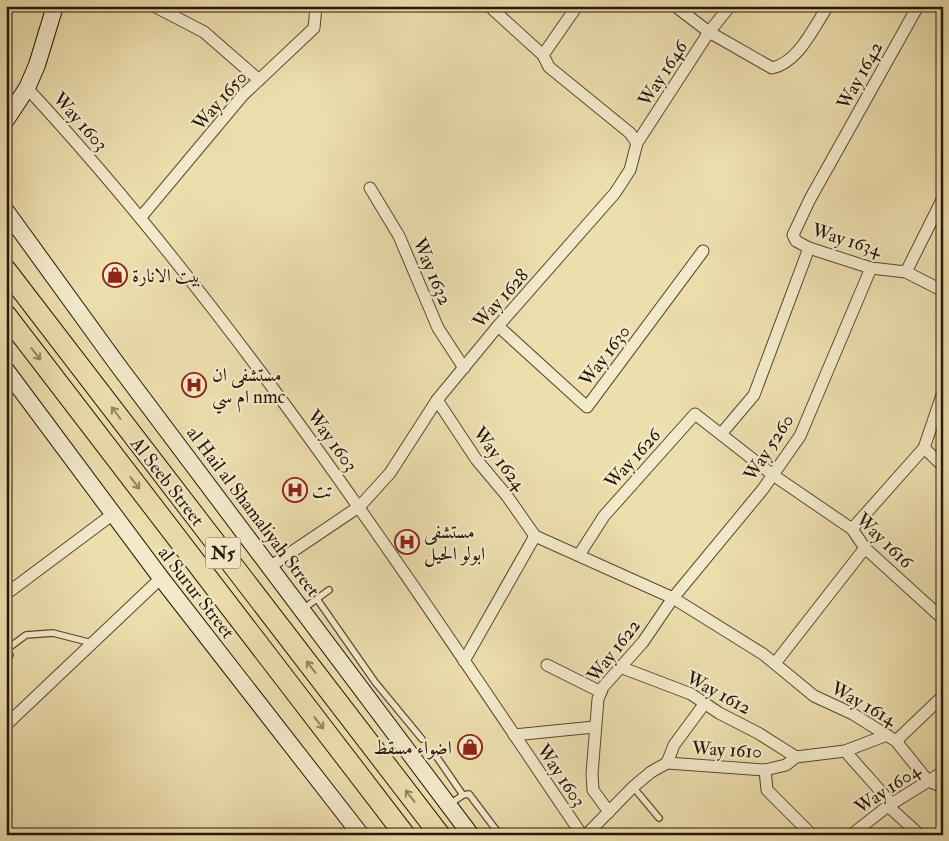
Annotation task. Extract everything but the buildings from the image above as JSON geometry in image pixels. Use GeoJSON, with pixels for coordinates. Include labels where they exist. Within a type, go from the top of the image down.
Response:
{"type":"FeatureCollection","features":[{"type":"Feature","properties":{"kind":"highway","name":"Al Seeb Street"},"geometry":{"type":"LineString","coordinates":[[6,270],[440,835]]}},
{"type":"Feature","properties":{"kind":"highway","name":"Al Seeb Street"},"geometry":{"type":"LineString","coordinates":[[6,316],[405,835]]}},
{"type":"Feature","properties":{"kind":"street"},"geometry":{"type":"LineString","coordinates":[[6,120],[11,109],[27,88],[37,65],[55,6]]}},
{"type":"Feature","properties":{"kind":"street"},"geometry":{"type":"LineString","coordinates":[[154,6],[204,32],[259,80]]}},
{"type":"Feature","properties":{"kind":"street","name":"Way 1650"},"geometry":{"type":"LineString","coordinates":[[141,217],[242,95],[314,28],[316,6]]}},
{"type":"Feature","properties":{"kind":"street"},"geometry":{"type":"LineString","coordinates":[[489,6],[544,55],[549,67],[630,133],[637,143]]}},
{"type":"Feature","properties":{"kind":"street"},"geometry":{"type":"LineString","coordinates":[[544,55],[552,40],[577,6]]}},
{"type":"Feature","properties":{"kind":"street","name":"Way 1646"},"geometry":{"type":"LineString","coordinates":[[637,143],[709,32],[675,6]]}},
{"type":"Feature","properties":{"kind":"street"},"geometry":{"type":"LineString","coordinates":[[730,6],[709,32],[772,68],[784,66],[794,57],[828,6]]}},
{"type":"Feature","properties":{"kind":"street","name":"Way 1642"},"geometry":{"type":"LineString","coordinates":[[831,162],[918,6]]}},
{"type":"Feature","properties":{"kind":"street","name":"Way 1603"},"geometry":{"type":"LineString","coordinates":[[27,88],[141,217],[360,506],[514,735],[584,835]]}},
{"type":"Feature","properties":{"kind":"street","name":"Way 1628"},"geometry":{"type":"LineString","coordinates":[[270,566],[360,506],[390,473],[437,400],[498,326],[616,193],[630,170],[637,143]]}},
{"type":"Feature","properties":{"kind":"street","name":"Way 1634"},"geometry":{"type":"LineString","coordinates":[[831,162],[793,235],[796,241],[809,248],[871,268],[906,272],[943,291]]}},
{"type":"Feature","properties":{"kind":"street","name":"Way 1632"},"geometry":{"type":"LineString","coordinates":[[370,188],[399,236],[438,328],[464,368]]}},
{"type":"Feature","properties":{"kind":"street"},"geometry":{"type":"LineString","coordinates":[[906,272],[943,198]]}},
{"type":"Feature","properties":{"kind":"street"},"geometry":{"type":"LineString","coordinates":[[6,203],[22,234]]}},
{"type":"Feature","properties":{"kind":"street","name":"al Hail al Shamaliyah Street"},"geometry":{"type":"LineString","coordinates":[[6,211],[117,364],[270,566],[303,609],[369,685],[456,800],[470,835]]}},
{"type":"Feature","properties":{"kind":"street"},"geometry":{"type":"LineString","coordinates":[[721,434],[754,395],[809,248]]}},
{"type":"Feature","properties":{"kind":"street","name":"Way 1630"},"geometry":{"type":"LineString","coordinates":[[498,326],[587,407],[703,251]]}},
{"type":"Feature","properties":{"kind":"street","name":"Way 5260"},"geometry":{"type":"LineString","coordinates":[[673,598],[773,475],[800,436],[871,268]]}},
{"type":"Feature","properties":{"kind":"street","name":"al Surur Street"},"geometry":{"type":"LineString","coordinates":[[6,370],[161,578],[361,835]]}},
{"type":"Feature","properties":{"kind":"street"},"geometry":{"type":"LineString","coordinates":[[852,530],[924,448],[943,392]]}},
{"type":"Feature","properties":{"kind":"street","name":"Way 1624"},"geometry":{"type":"LineString","coordinates":[[437,400],[476,459],[507,496],[534,536]]}},
{"type":"Feature","properties":{"kind":"street","name":"Way 1626"},"geometry":{"type":"LineString","coordinates":[[579,556],[604,516],[695,414],[773,475]]}},
{"type":"Feature","properties":{"kind":"street"},"geometry":{"type":"LineString","coordinates":[[924,448],[943,466]]}},
{"type":"Feature","properties":{"kind":"street","name":"Way 1616"},"geometry":{"type":"LineString","coordinates":[[773,475],[852,530],[864,548],[943,619]]}},
{"type":"Feature","properties":{"kind":"street"},"geometry":{"type":"LineString","coordinates":[[6,594],[113,514]]}},
{"type":"Feature","properties":{"kind":"street"},"geometry":{"type":"LineString","coordinates":[[464,661],[534,536],[673,598]]}},
{"type":"Feature","properties":{"kind":"street"},"geometry":{"type":"LineString","coordinates":[[776,662],[864,548]]}},
{"type":"Feature","properties":{"kind":"street"},"geometry":{"type":"LineString","coordinates":[[6,725],[161,578]]}},
{"type":"Feature","properties":{"kind":"street","name":"Way 1614"},"geometry":{"type":"LineString","coordinates":[[673,598],[776,662],[814,696],[853,714],[892,738],[928,781]]}},
{"type":"Feature","properties":{"kind":"street","name":"Way 1622"},"geometry":{"type":"LineString","coordinates":[[609,812],[593,790],[594,727],[600,692],[643,642],[673,598]]}},
{"type":"Feature","properties":{"kind":"street"},"geometry":{"type":"LineString","coordinates":[[547,665],[600,692]]}},
{"type":"Feature","properties":{"kind":"street","name":"Way 1612"},"geometry":{"type":"LineString","coordinates":[[620,667],[691,694],[796,757]]}},
{"type":"Feature","properties":{"kind":"street"},"geometry":{"type":"LineString","coordinates":[[892,738],[943,696]]}},
{"type":"Feature","properties":{"kind":"street"},"geometry":{"type":"LineString","coordinates":[[667,763],[674,745],[705,703]]}},
{"type":"Feature","properties":{"kind":"street"},"geometry":{"type":"LineString","coordinates":[[514,735],[594,727]]}},
{"type":"Feature","properties":{"kind":"street","name":"Way 1610"},"geometry":{"type":"LineString","coordinates":[[584,835],[633,787],[651,772],[667,763],[765,770],[786,764],[796,757],[845,751],[892,738]]}},
{"type":"Feature","properties":{"kind":"street"},"geometry":{"type":"LineString","coordinates":[[845,751],[890,805],[920,835]]}},
{"type":"Feature","properties":{"kind":"street"},"geometry":{"type":"LineString","coordinates":[[765,770],[767,790],[812,835]]}},
{"type":"Feature","properties":{"kind":"street","name":"Way 1604"},"geometry":{"type":"LineString","coordinates":[[851,835],[890,805],[943,772]]}},
{"type":"Feature","properties":{"kind":"street"},"geometry":{"type":"LineString","coordinates":[[928,781],[943,787]]}},
{"type":"Feature","properties":{"kind":"lane"},"geometry":{"type":"LineString","coordinates":[[303,609],[329,590]]}},
{"type":"Feature","properties":{"kind":"lane"},"geometry":{"type":"LineString","coordinates":[[317,599],[369,685],[422,739]]}},
{"type":"Feature","properties":{"kind":"lane"},"geometry":{"type":"LineString","coordinates":[[6,662],[10,655],[6,648],[26,635],[53,633],[92,643]]}},
{"type":"Feature","properties":{"kind":"lane"},"geometry":{"type":"LineString","coordinates":[[434,753],[456,800],[469,794],[500,835]]}},
{"type":"Feature","properties":{"kind":"lane"},"geometry":{"type":"LineString","coordinates":[[633,787],[659,818]]}},
{"type":"Feature","properties":{"kind":"place","name":"بيت الانارة"},"geometry":{"type":"Point","coordinates":[115,275]}},
{"type":"Feature","properties":{"kind":"place","name":"مستشفى ان ام سي nmc"},"geometry":{"type":"Point","coordinates":[194,385]}},
{"type":"Feature","properties":{"kind":"place","name":"تت"},"geometry":{"type":"Point","coordinates":[295,490]}},
{"type":"Feature","properties":{"kind":"place","name":"مستشفى ابولو الحيل"},"geometry":{"type":"Point","coordinates":[407,542]}},
{"type":"Feature","properties":{"kind":"place","name":"اضواء مسقط"},"geometry":{"type":"Point","coordinates":[470,747]}}]}
